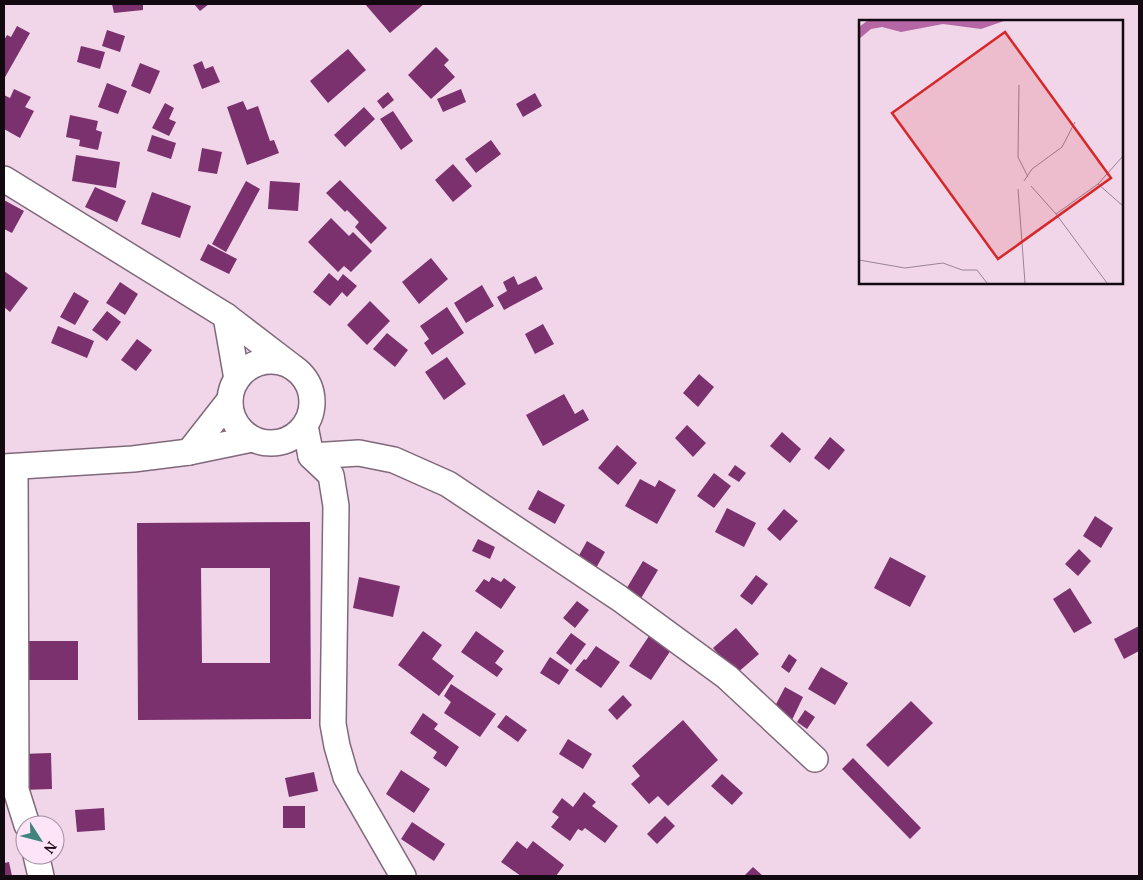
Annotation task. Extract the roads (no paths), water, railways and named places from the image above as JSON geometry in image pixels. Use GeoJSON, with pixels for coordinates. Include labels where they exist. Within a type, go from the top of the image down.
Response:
{"type":"FeatureCollection","features":[{"type":"Feature","properties":{"kind":"street"},"geometry":{"type":"LineString","coordinates":[[4,179],[226,316],[299,372],[307,381],[311,392],[312,404],[305,426],[287,441],[275,444],[263,443],[242,433],[235,423],[230,412],[233,390],[226,316]]}},
{"type":"Feature","properties":{"kind":"street"},"geometry":{"type":"LineString","coordinates":[[189,452],[245,370],[255,364],[267,361],[278,361],[290,365]]}},
{"type":"Feature","properties":{"kind":"street"},"geometry":{"type":"LineString","coordinates":[[305,426],[311,456],[331,475],[336,506],[333,724],[337,746],[346,776],[403,876]]}},
{"type":"Feature","properties":{"kind":"street"},"geometry":{"type":"LineString","coordinates":[[22,815],[10,791],[9,467],[133,459],[189,452],[252,439]]}},
{"type":"Feature","properties":{"kind":"street"},"geometry":{"type":"LineString","coordinates":[[311,456],[359,453],[394,460],[448,484],[619,598],[727,677],[815,759]]}}]}
